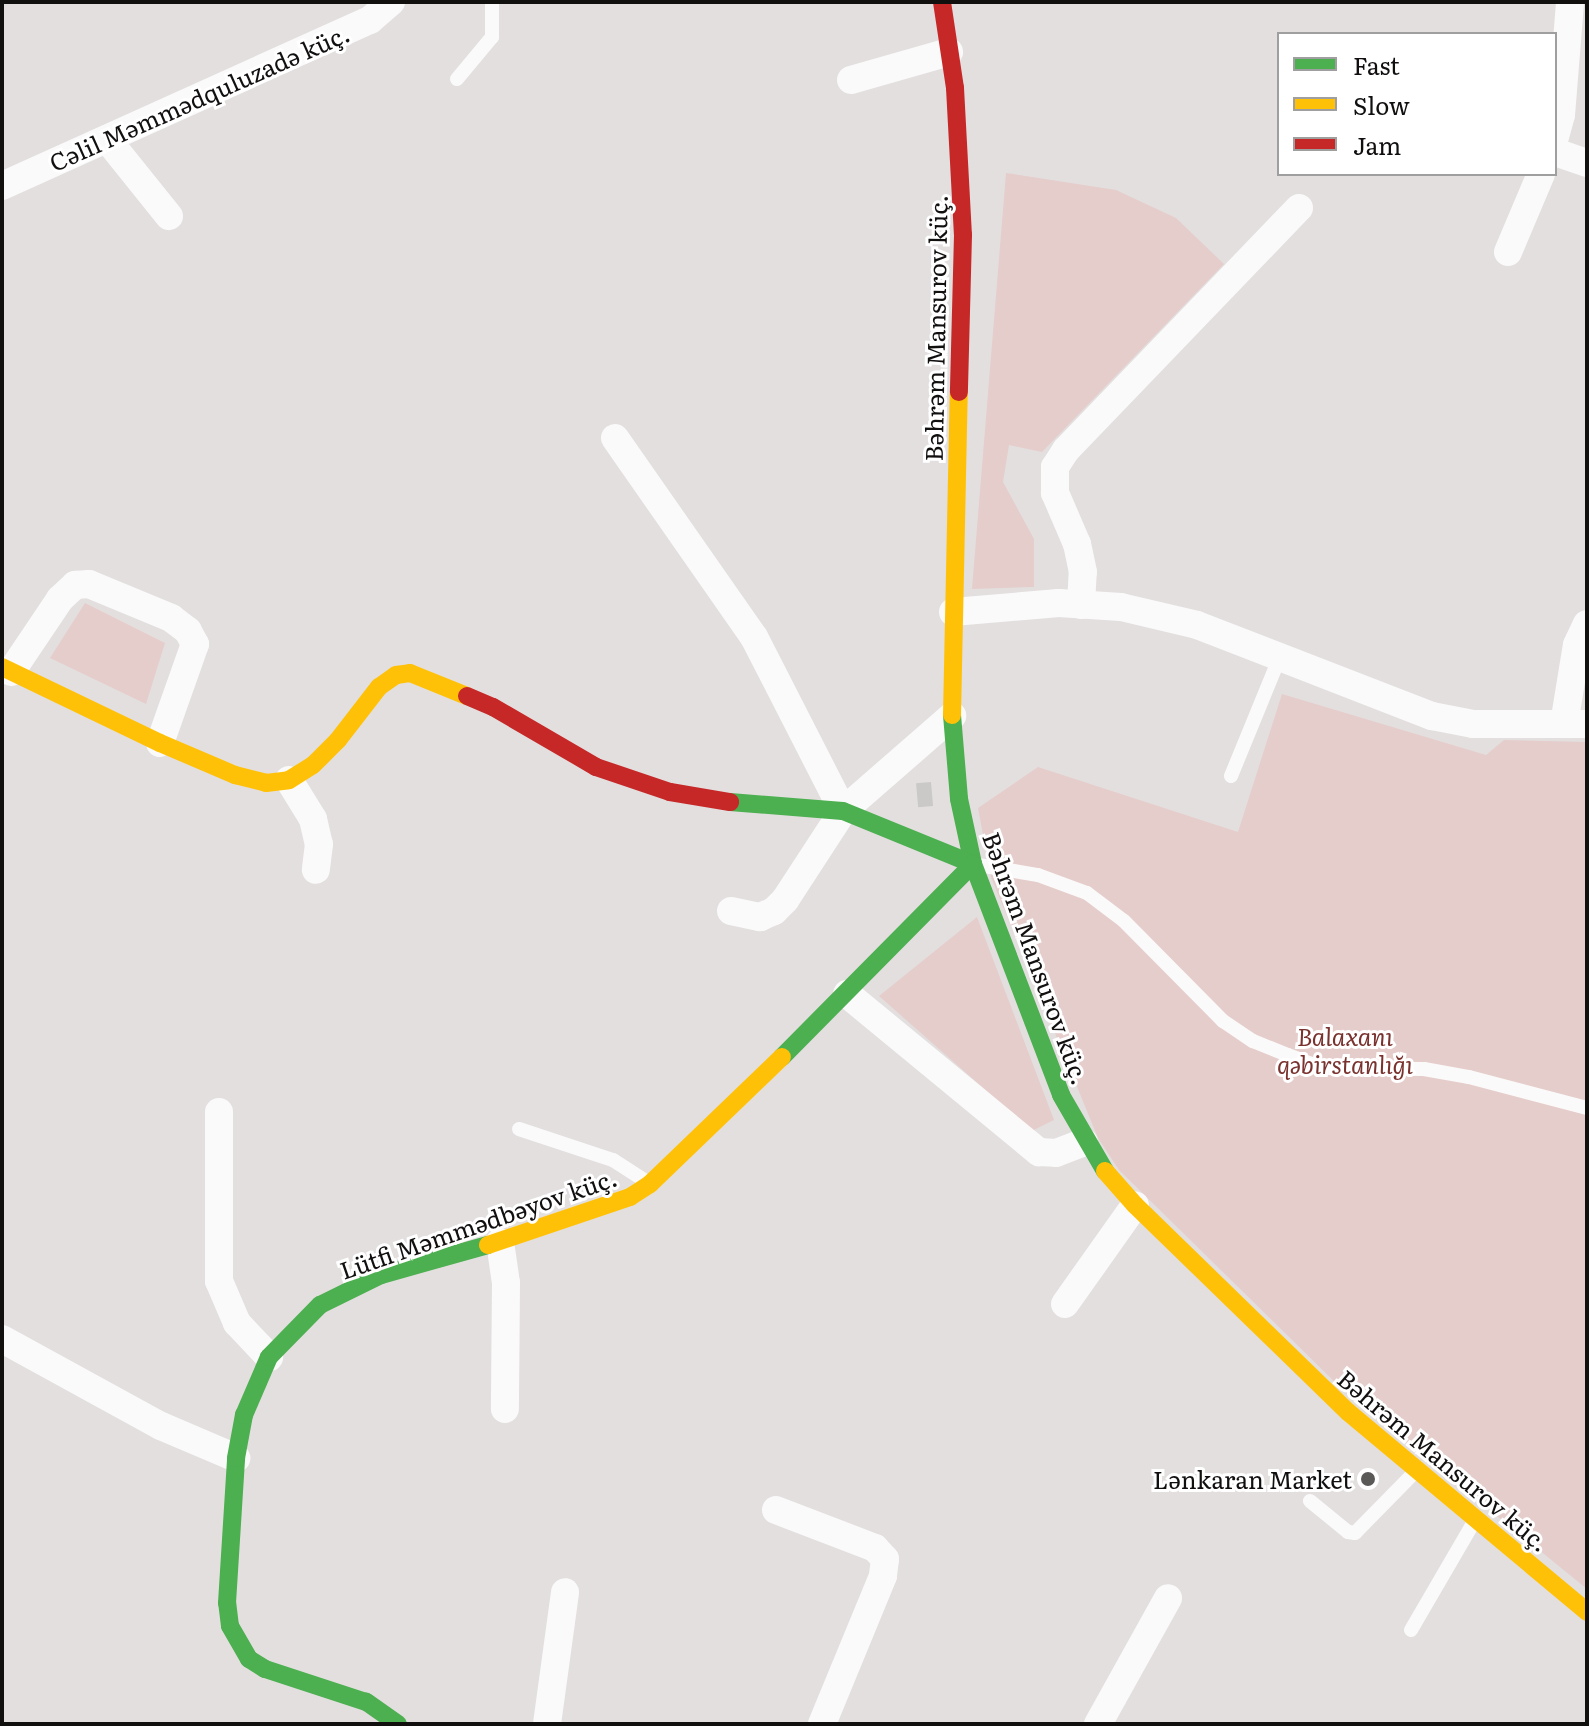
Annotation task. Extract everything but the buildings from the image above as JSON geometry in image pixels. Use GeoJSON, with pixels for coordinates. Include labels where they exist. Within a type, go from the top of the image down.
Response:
{"type":"FeatureCollection","features":[{"type":"Feature","properties":{"kind":"street","name":"Cəlil Məmmədquluzadə küç."},"geometry":{"type":"LineString","coordinates":[[2,186],[370,20],[391,2]]}},
{"type":"Feature","properties":{"kind":"street","name":"Bəhrəm Mansurov küç."},"geometry":{"type":"LineString","coordinates":[[942,2],[955,88],[963,235],[952,716],[959,799],[973,864],[1061,1095],[1084,1142],[1111,1180],[1135,1205],[1307,1374],[1417,1471],[1587,1612]]}},
{"type":"Feature","properties":{"kind":"street"},"geometry":{"type":"LineString","coordinates":[[1557,130],[1561,115],[1570,2]]}},
{"type":"Feature","properties":{"kind":"street"},"geometry":{"type":"LineString","coordinates":[[851,80],[949,52]]}},
{"type":"Feature","properties":{"kind":"street"},"geometry":{"type":"LineString","coordinates":[[107,139],[169,216]]}},
{"type":"Feature","properties":{"kind":"street"},"geometry":{"type":"LineString","coordinates":[[1557,153],[1587,163]]}},
{"type":"Feature","properties":{"kind":"street"},"geometry":{"type":"LineString","coordinates":[[1508,252],[1540,176]]}},
{"type":"Feature","properties":{"kind":"street"},"geometry":{"type":"LineString","coordinates":[[1081,605],[1083,572],[1077,544],[1055,493],[1055,467],[1066,450],[1299,208]]}},
{"type":"Feature","properties":{"kind":"street"},"geometry":{"type":"LineString","coordinates":[[615,438],[754,637],[843,811]]}},
{"type":"Feature","properties":{"kind":"street"},"geometry":{"type":"LineString","coordinates":[[160,743],[195,644],[188,631],[171,618],[89,584],[75,585],[60,599],[6,670],[160,743],[235,775],[266,783],[289,780],[313,765],[338,740],[379,687],[396,675],[410,673],[493,707],[596,767],[633,781],[670,792],[733,802],[843,811],[973,864]]}},
{"type":"Feature","properties":{"kind":"street"},"geometry":{"type":"LineString","coordinates":[[953,612],[1000,606],[1121,607],[1197,625],[1432,716],[1473,724],[1576,724],[1577,645],[1587,624]]}},
{"type":"Feature","properties":{"kind":"street"},"geometry":{"type":"LineString","coordinates":[[731,911],[760,917],[774,911],[785,900],[843,811],[952,716]]}},
{"type":"Feature","properties":{"kind":"street"},"geometry":{"type":"LineString","coordinates":[[289,780],[313,819],[319,844],[316,870]]}},
{"type":"Feature","properties":{"kind":"street","name":"Lütfi Məmmədbəyov küç."},"geometry":{"type":"LineString","coordinates":[[398,1724],[366,1702],[265,1669],[249,1659],[230,1626],[227,1603],[236,1458],[244,1415],[269,1357],[320,1305],[349,1289],[381,1275],[500,1242],[630,1197],[650,1184],[847,994],[973,864]]}},
{"type":"Feature","properties":{"kind":"street"},"geometry":{"type":"LineString","coordinates":[[847,994],[1039,1152],[1056,1153],[1084,1142]]}},
{"type":"Feature","properties":{"kind":"street"},"geometry":{"type":"LineString","coordinates":[[219,1112],[219,1281],[237,1323],[269,1357]]}},
{"type":"Feature","properties":{"kind":"street"},"geometry":{"type":"LineString","coordinates":[[1065,1304],[1135,1205]]}},
{"type":"Feature","properties":{"kind":"street"},"geometry":{"type":"LineString","coordinates":[[500,1242],[506,1283],[505,1409]]}},
{"type":"Feature","properties":{"kind":"street"},"geometry":{"type":"LineString","coordinates":[[2,1339],[161,1426],[236,1458]]}},
{"type":"Feature","properties":{"kind":"street"},"geometry":{"type":"LineString","coordinates":[[776,1510],[875,1548],[885,1559],[883,1576],[822,1724]]}},
{"type":"Feature","properties":{"kind":"street"},"geometry":{"type":"LineString","coordinates":[[547,1724],[565,1592]]}},
{"type":"Feature","properties":{"kind":"street"},"geometry":{"type":"LineString","coordinates":[[1098,1724],[1168,1598]]}},
{"type":"Feature","properties":{"kind":"lane"},"geometry":{"type":"LineString","coordinates":[[457,79],[492,37],[492,2]]}},
{"type":"Feature","properties":{"kind":"lane"},"geometry":{"type":"LineString","coordinates":[[1231,776],[1279,659]]}},
{"type":"Feature","properties":{"kind":"lane"},"geometry":{"type":"LineString","coordinates":[[973,864],[1038,875],[1087,893],[1124,921],[1223,1021],[1253,1041],[1288,1055],[1322,1068],[1424,1069],[1469,1077],[1587,1108]]}},
{"type":"Feature","properties":{"kind":"lane"},"geometry":{"type":"LineString","coordinates":[[519,1129],[613,1160],[650,1184]]}},
{"type":"Feature","properties":{"kind":"lane"},"geometry":{"type":"LineString","coordinates":[[1310,1501],[1348,1532],[1355,1533],[1417,1471]]}},
{"type":"Feature","properties":{"kind":"lane"},"geometry":{"type":"LineString","coordinates":[[1411,1630],[1476,1520]]}},
{"type":"Feature","properties":{"kind":"green space"},"geometry":{"type":"Polygon","coordinates":[[[1006,173],[1116,190],[1176,218],[1224,264],[1042,452],[1009,445],[1003,482],[1034,539],[1034,587],[972,589],[1006,173]]]}},
{"type":"Feature","properties":{"kind":"green space"},"geometry":{"type":"Polygon","coordinates":[[[85,603],[165,643],[146,704],[50,658],[85,603]]]}},
{"type":"Feature","properties":{"kind":"green space","name":"Balaxanı qəbirstanlığı"},"geometry":{"type":"Polygon","coordinates":[[[1282,694],[1486,755],[1504,740],[1587,742],[1587,1589],[1348,1395],[1119,1170],[1098,1138],[991,877],[978,808],[1038,767],[1238,832],[1282,694]]]}},
{"type":"Feature","properties":{"kind":"green space"},"geometry":{"type":"Polygon","coordinates":[[[977,917],[1054,1120],[1032,1131],[879,996],[977,917]]]}},
{"type":"Feature","properties":{"kind":"traffic: fast"},"geometry":{"type":"LineString","coordinates":[[952,715],[959,799],[973,864],[1061,1095],[1105,1171]]}},
{"type":"Feature","properties":{"kind":"traffic: fast"},"geometry":{"type":"LineString","coordinates":[[730,802],[843,811],[973,864],[782,1057]]}},
{"type":"Feature","properties":{"kind":"traffic: fast"},"geometry":{"type":"LineString","coordinates":[[398,1724],[366,1702],[265,1669],[249,1659],[230,1626],[227,1603],[236,1458],[244,1415],[269,1357],[320,1305],[381,1275],[488,1245]]}},
{"type":"Feature","properties":{"kind":"traffic: slow"},"geometry":{"type":"LineString","coordinates":[[952,715],[959,392]]}},
{"type":"Feature","properties":{"kind":"traffic: slow"},"geometry":{"type":"LineString","coordinates":[[2,667],[160,743],[235,775],[266,783],[289,780],[313,765],[338,740],[379,687],[396,675],[410,673],[467,696]]}},
{"type":"Feature","properties":{"kind":"traffic: slow"},"geometry":{"type":"LineString","coordinates":[[488,1245],[630,1197],[650,1184],[782,1057]]}},
{"type":"Feature","properties":{"kind":"traffic: slow"},"geometry":{"type":"LineString","coordinates":[[1105,1171],[1135,1205],[1348,1412],[1587,1612]]}},
{"type":"Feature","properties":{"kind":"traffic: jam"},"geometry":{"type":"LineString","coordinates":[[942,2],[955,88],[963,235],[959,392]]}},
{"type":"Feature","properties":{"kind":"traffic: jam"},"geometry":{"type":"LineString","coordinates":[[467,696],[493,707],[596,767],[670,792],[730,802]]}},
{"type":"Feature","properties":{"kind":"place","name":"Lənkaran Market"},"geometry":{"type":"Point","coordinates":[1368,1479]}}]}
